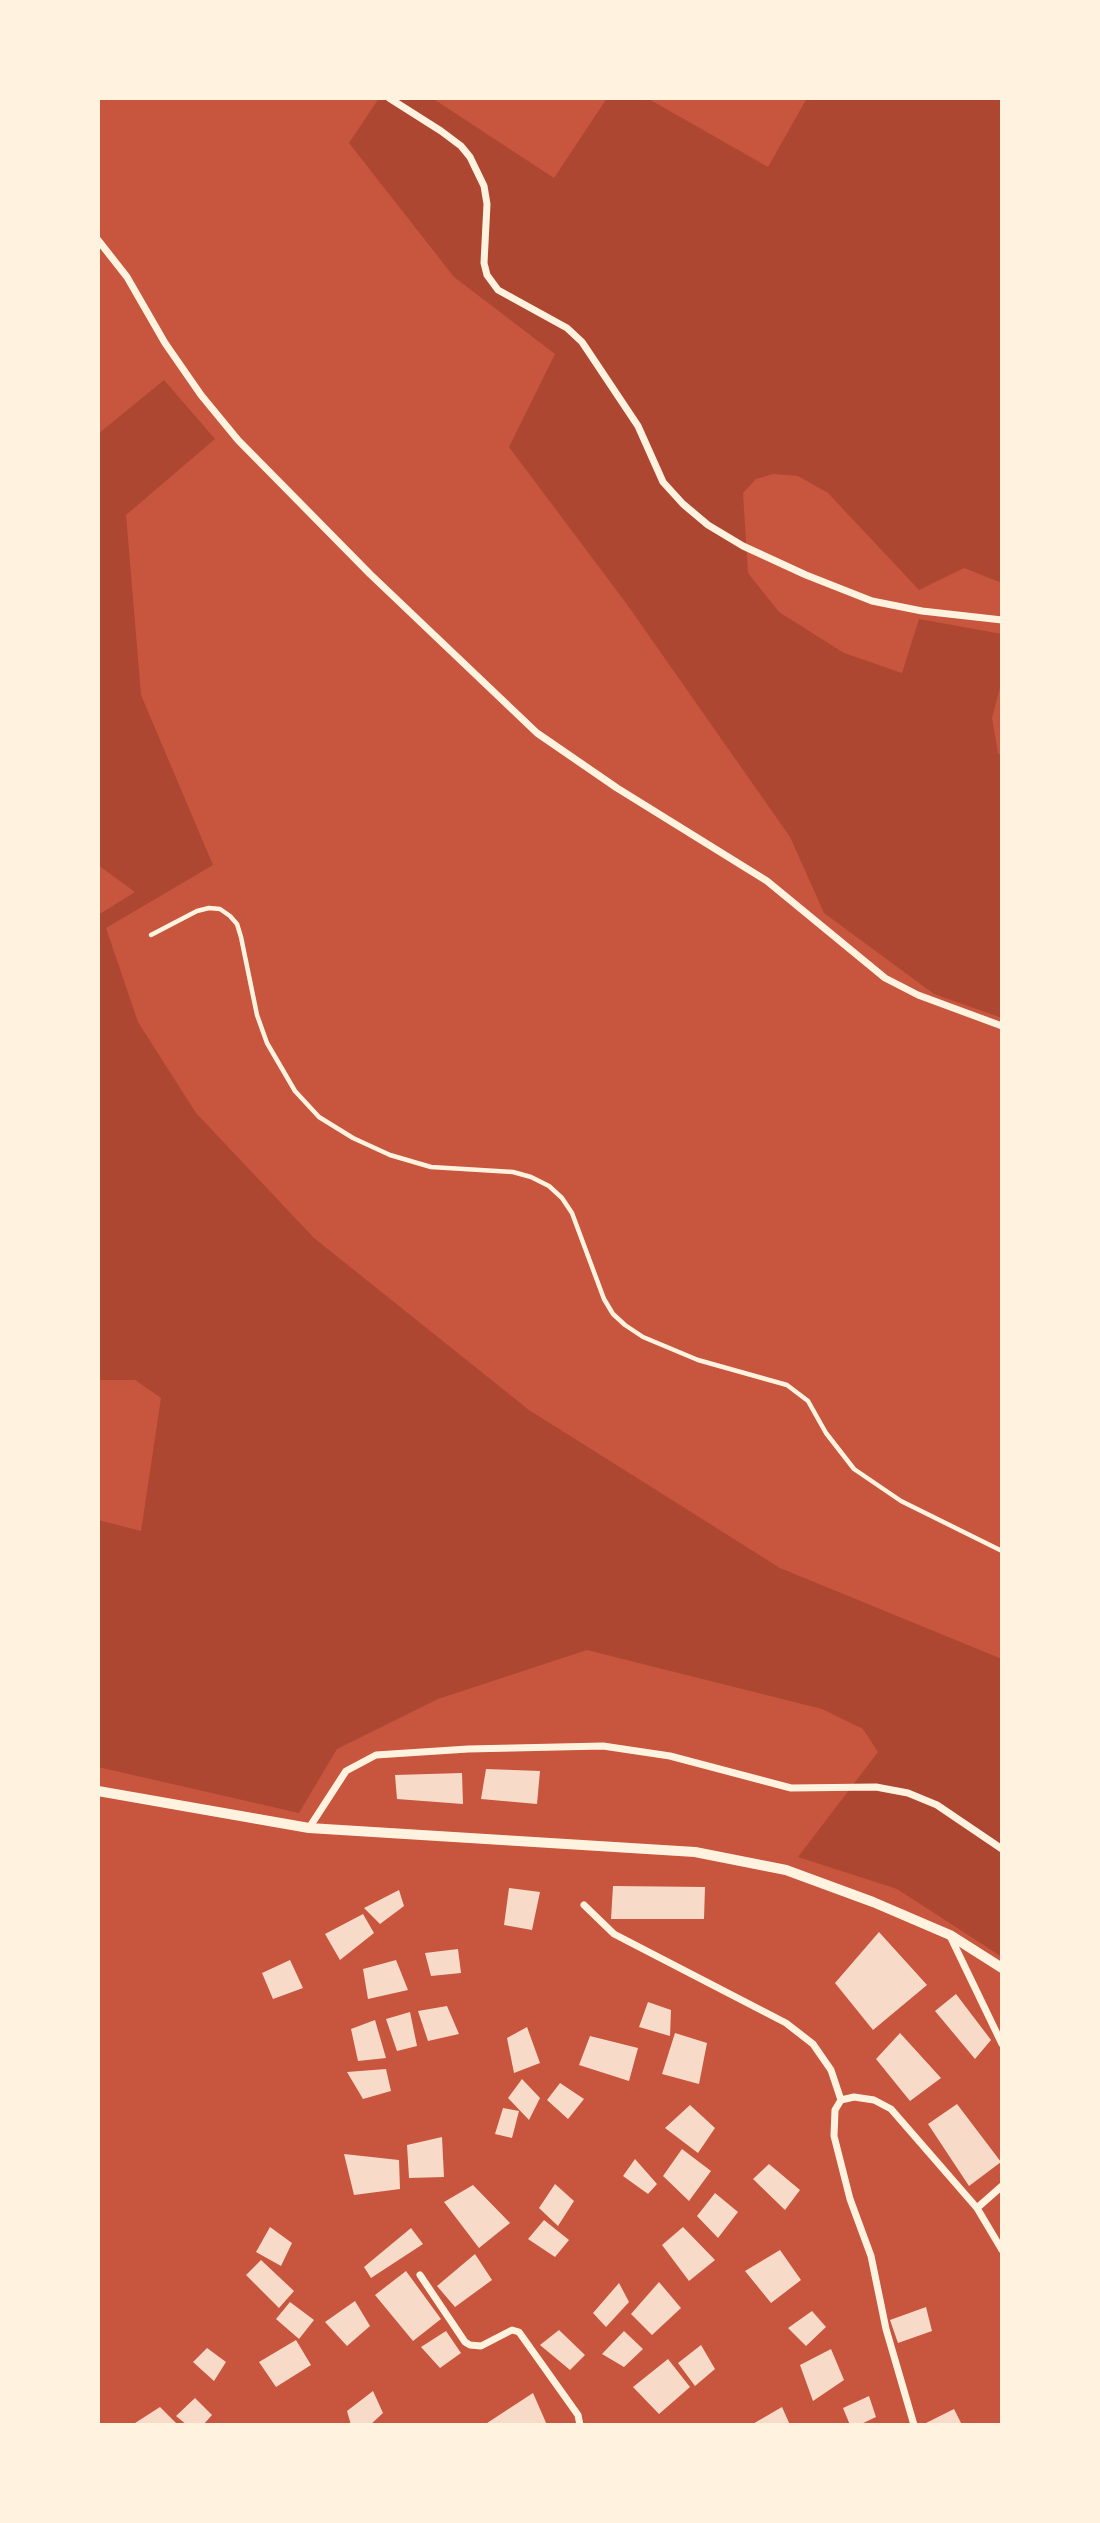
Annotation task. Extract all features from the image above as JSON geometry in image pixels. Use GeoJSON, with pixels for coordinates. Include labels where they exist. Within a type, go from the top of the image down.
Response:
{"type":"FeatureCollection","features":[{"type":"Feature","properties":{"kind":"street"},"geometry":{"type":"LineString","coordinates":[[389,98],[441,131],[461,146],[470,158],[484,186],[487,204],[484,263],[487,275],[498,290],[556,321],[582,342],[638,426],[663,482],[683,504],[708,525],[743,546],[872,601],[922,611],[1002,620]]}},
{"type":"Feature","properties":{"kind":"street"},"geometry":{"type":"LineString","coordinates":[[98,240],[127,277],[165,343],[201,395],[238,440],[379,583],[537,733],[617,788],[767,881],[885,978],[918,995],[1002,1026]]}},
{"type":"Feature","properties":{"kind":"street"},"geometry":{"type":"LineString","coordinates":[[309,1828],[346,1771],[376,1755],[468,1749],[603,1746],[670,1756],[792,1788],[876,1787],[908,1793],[937,1805],[1002,1849]]}},
{"type":"Feature","properties":{"kind":"street"},"geometry":{"type":"LineString","coordinates":[[98,1791],[309,1828],[695,1852],[786,1870],[873,1902],[950,1935],[1002,1968]]}},
{"type":"Feature","properties":{"kind":"street"},"geometry":{"type":"LineString","coordinates":[[584,1905],[614,1934],[786,2023],[813,2044],[831,2070],[841,2101]]}},
{"type":"Feature","properties":{"kind":"street"},"geometry":{"type":"LineString","coordinates":[[950,1935],[1002,2045]]}},
{"type":"Feature","properties":{"kind":"street"},"geometry":{"type":"LineString","coordinates":[[915,2425],[886,2329],[871,2256],[850,2199],[834,2136],[835,2110],[841,2101],[854,2096],[874,2100],[891,2109],[977,2208],[1002,2250]]}},
{"type":"Feature","properties":{"kind":"street"},"geometry":{"type":"LineString","coordinates":[[977,2208],[1002,2186]]}},
{"type":"Feature","properties":{"kind":"street"},"geometry":{"type":"LineString","coordinates":[[420,2275],[470,2346],[481,2346],[512,2330],[519,2332],[578,2415],[580,2425]]}},
{"type":"Feature","properties":{"kind":"lane"},"geometry":{"type":"LineString","coordinates":[[151,935],[197,911],[209,908],[220,909],[230,916],[237,924],[241,937],[254,1002],[267,1042],[295,1091],[318,1117],[353,1138],[390,1155],[431,1167],[513,1172],[549,1186],[562,1198],[572,1213],[604,1299],[613,1314],[625,1325],[643,1337],[698,1360],[787,1385],[808,1401],[826,1433],[853,1469],[901,1501],[1002,1551]]}},
{"type":"Feature","properties":{"kind":"shaded area"},"geometry":{"type":"Polygon","coordinates":[[[379,98],[432,98],[554,178],[607,98],[647,98],[768,167],[807,98],[1002,98],[1002,583],[964,568],[919,590],[828,493],[798,476],[773,474],[756,479],[743,493],[748,573],[779,612],[844,653],[902,673],[919,619],[1002,634],[1002,680],[992,718],[998,753],[1002,756],[1002,1018],[934,994],[824,913],[790,837],[626,603],[509,447],[555,354],[454,277],[349,143],[379,98]]]}},
{"type":"Feature","properties":{"kind":"shaded area"},"geometry":{"type":"Polygon","coordinates":[[[164,380],[215,439],[126,515],[141,695],[213,865],[106,928],[138,1022],[196,1113],[314,1238],[529,1410],[780,1568],[1002,1659],[1002,1957],[897,1889],[798,1857],[878,1752],[863,1729],[822,1709],[587,1650],[438,1699],[337,1749],[299,1813],[98,1767],[98,1520],[141,1531],[161,1398],[135,1380],[98,1380],[98,915],[135,892],[98,865],[98,434],[164,380]]]}},
{"type":"Feature","properties":{"kind":"building"},"geometry":{"type":"Polygon","coordinates":[[[486,1769],[540,1771],[537,1804],[481,1799],[486,1769]]]}},
{"type":"Feature","properties":{"kind":"building"},"geometry":{"type":"Polygon","coordinates":[[[462,1773],[463,1804],[397,1799],[395,1775],[462,1773]]]}},
{"type":"Feature","properties":{"kind":"building"},"geometry":{"type":"Polygon","coordinates":[[[613,1886],[705,1887],[704,1919],[611,1919],[613,1886]]]}},
{"type":"Feature","properties":{"kind":"building"},"geometry":{"type":"Polygon","coordinates":[[[509,1888],[540,1892],[532,1930],[504,1925],[509,1888]]]}},
{"type":"Feature","properties":{"kind":"building"},"geometry":{"type":"Polygon","coordinates":[[[399,1890],[404,1906],[380,1924],[364,1908],[399,1890]]]}},
{"type":"Feature","properties":{"kind":"building"},"geometry":{"type":"Polygon","coordinates":[[[363,1914],[374,1933],[340,1960],[325,1934],[363,1914]]]}},
{"type":"Feature","properties":{"kind":"building"},"geometry":{"type":"Polygon","coordinates":[[[879,1932],[927,1985],[873,2030],[835,1983],[879,1932]]]}},
{"type":"Feature","properties":{"kind":"building"},"geometry":{"type":"Polygon","coordinates":[[[458,1949],[461,1973],[431,1976],[425,1953],[458,1949]]]}},
{"type":"Feature","properties":{"kind":"building"},"geometry":{"type":"Polygon","coordinates":[[[290,1960],[303,1988],[273,1999],[262,1973],[290,1960]]]}},
{"type":"Feature","properties":{"kind":"building"},"geometry":{"type":"Polygon","coordinates":[[[396,1960],[408,1990],[368,1999],[363,1969],[396,1960]]]}},
{"type":"Feature","properties":{"kind":"building"},"geometry":{"type":"Polygon","coordinates":[[[956,1994],[991,2040],[975,2059],[935,2011],[956,1994]]]}},
{"type":"Feature","properties":{"kind":"building"},"geometry":{"type":"Polygon","coordinates":[[[648,2002],[671,2010],[670,2036],[639,2027],[648,2002]]]}},
{"type":"Feature","properties":{"kind":"building"},"geometry":{"type":"Polygon","coordinates":[[[447,2006],[459,2034],[428,2041],[418,2011],[447,2006]]]}},
{"type":"Feature","properties":{"kind":"building"},"geometry":{"type":"Polygon","coordinates":[[[410,2012],[417,2046],[397,2051],[386,2019],[410,2012]]]}},
{"type":"Feature","properties":{"kind":"building"},"geometry":{"type":"Polygon","coordinates":[[[375,2020],[386,2058],[358,2061],[351,2029],[375,2020]]]}},
{"type":"Feature","properties":{"kind":"building"},"geometry":{"type":"Polygon","coordinates":[[[527,2027],[540,2063],[514,2073],[507,2038],[527,2027]]]}},
{"type":"Feature","properties":{"kind":"building"},"geometry":{"type":"Polygon","coordinates":[[[675,2033],[707,2043],[699,2084],[662,2074],[675,2033]]]}},
{"type":"Feature","properties":{"kind":"building"},"geometry":{"type":"Polygon","coordinates":[[[900,2033],[941,2078],[910,2101],[876,2059],[900,2033]]]}},
{"type":"Feature","properties":{"kind":"building"},"geometry":{"type":"Polygon","coordinates":[[[590,2036],[638,2048],[629,2081],[579,2065],[590,2036]]]}},
{"type":"Feature","properties":{"kind":"building"},"geometry":{"type":"Polygon","coordinates":[[[386,2069],[391,2091],[363,2099],[347,2072],[386,2069]]]}},
{"type":"Feature","properties":{"kind":"building"},"geometry":{"type":"Polygon","coordinates":[[[522,2079],[540,2098],[529,2120],[508,2098],[522,2079]]]}},
{"type":"Feature","properties":{"kind":"building"},"geometry":{"type":"Polygon","coordinates":[[[560,2083],[584,2099],[568,2119],[547,2100],[560,2083]]]}},
{"type":"Feature","properties":{"kind":"building"},"geometry":{"type":"Polygon","coordinates":[[[957,2104],[1001,2162],[969,2186],[928,2124],[957,2104]]]}},
{"type":"Feature","properties":{"kind":"building"},"geometry":{"type":"Polygon","coordinates":[[[690,2105],[715,2128],[698,2153],[665,2128],[690,2105]]]}},
{"type":"Feature","properties":{"kind":"building"},"geometry":{"type":"Polygon","coordinates":[[[503,2108],[519,2111],[512,2138],[495,2134],[503,2108]]]}},
{"type":"Feature","properties":{"kind":"building"},"geometry":{"type":"Polygon","coordinates":[[[442,2137],[444,2177],[409,2178],[407,2145],[442,2137]]]}},
{"type":"Feature","properties":{"kind":"building"},"geometry":{"type":"Polygon","coordinates":[[[682,2149],[711,2171],[689,2201],[663,2176],[682,2149]]]}},
{"type":"Feature","properties":{"kind":"building"},"geometry":{"type":"Polygon","coordinates":[[[344,2154],[399,2160],[400,2189],[354,2195],[344,2154]]]}},
{"type":"Feature","properties":{"kind":"building"},"geometry":{"type":"Polygon","coordinates":[[[635,2159],[657,2184],[648,2194],[623,2176],[635,2159]]]}},
{"type":"Feature","properties":{"kind":"building"},"geometry":{"type":"Polygon","coordinates":[[[769,2164],[800,2190],[785,2210],[753,2179],[769,2164]]]}},
{"type":"Feature","properties":{"kind":"building"},"geometry":{"type":"Polygon","coordinates":[[[555,2184],[574,2201],[558,2226],[539,2208],[555,2184]]]}},
{"type":"Feature","properties":{"kind":"building"},"geometry":{"type":"Polygon","coordinates":[[[473,2185],[510,2223],[479,2248],[444,2202],[473,2185]]]}},
{"type":"Feature","properties":{"kind":"building"},"geometry":{"type":"Polygon","coordinates":[[[715,2193],[738,2212],[718,2238],[697,2216],[715,2193]]]}},
{"type":"Feature","properties":{"kind":"building"},"geometry":{"type":"Polygon","coordinates":[[[544,2220],[569,2240],[555,2257],[528,2239],[544,2220]]]}},
{"type":"Feature","properties":{"kind":"building"},"geometry":{"type":"Polygon","coordinates":[[[270,2227],[292,2243],[281,2266],[256,2252],[270,2227]]]}},
{"type":"Feature","properties":{"kind":"building"},"geometry":{"type":"Polygon","coordinates":[[[683,2227],[715,2260],[689,2281],[662,2245],[683,2227]]]}},
{"type":"Feature","properties":{"kind":"building"},"geometry":{"type":"Polygon","coordinates":[[[411,2228],[423,2244],[371,2278],[364,2267],[411,2228]]]}},
{"type":"Feature","properties":{"kind":"building"},"geometry":{"type":"Polygon","coordinates":[[[780,2250],[801,2280],[771,2303],[745,2271],[780,2250]]]}},
{"type":"Feature","properties":{"kind":"building"},"geometry":{"type":"Polygon","coordinates":[[[475,2254],[492,2280],[455,2307],[437,2286],[475,2254]]]}},
{"type":"Feature","properties":{"kind":"building"},"geometry":{"type":"Polygon","coordinates":[[[261,2260],[294,2291],[279,2308],[246,2275],[261,2260]]]}},
{"type":"Feature","properties":{"kind":"building"},"geometry":{"type":"Polygon","coordinates":[[[406,2271],[441,2319],[413,2341],[375,2295],[406,2271]]]}},
{"type":"Feature","properties":{"kind":"building"},"geometry":{"type":"Polygon","coordinates":[[[659,2282],[681,2308],[652,2335],[631,2314],[659,2282]]]}},
{"type":"Feature","properties":{"kind":"building"},"geometry":{"type":"Polygon","coordinates":[[[619,2283],[629,2302],[606,2327],[593,2313],[619,2283]]]}},
{"type":"Feature","properties":{"kind":"building"},"geometry":{"type":"Polygon","coordinates":[[[355,2301],[370,2326],[347,2346],[325,2322],[355,2301]]]}},
{"type":"Feature","properties":{"kind":"building"},"geometry":{"type":"Polygon","coordinates":[[[290,2302],[314,2320],[299,2339],[276,2319],[290,2302]]]}},
{"type":"Feature","properties":{"kind":"building"},"geometry":{"type":"Polygon","coordinates":[[[926,2307],[932,2331],[898,2343],[890,2320],[926,2307]]]}},
{"type":"Feature","properties":{"kind":"building"},"geometry":{"type":"Polygon","coordinates":[[[812,2311],[826,2327],[806,2346],[788,2328],[812,2311]]]}},
{"type":"Feature","properties":{"kind":"building"},"geometry":{"type":"Polygon","coordinates":[[[559,2330],[585,2355],[570,2370],[540,2345],[559,2330]]]}},
{"type":"Feature","properties":{"kind":"building"},"geometry":{"type":"Polygon","coordinates":[[[446,2331],[461,2353],[440,2368],[421,2347],[446,2331]]]}},
{"type":"Feature","properties":{"kind":"building"},"geometry":{"type":"Polygon","coordinates":[[[624,2331],[643,2349],[624,2367],[602,2354],[624,2331]]]}},
{"type":"Feature","properties":{"kind":"building"},"geometry":{"type":"Polygon","coordinates":[[[296,2340],[311,2365],[276,2387],[259,2362],[296,2340]]]}},
{"type":"Feature","properties":{"kind":"building"},"geometry":{"type":"Polygon","coordinates":[[[701,2345],[715,2369],[695,2386],[678,2363],[701,2345]]]}},
{"type":"Feature","properties":{"kind":"building"},"geometry":{"type":"Polygon","coordinates":[[[207,2348],[226,2362],[214,2381],[193,2362],[207,2348]]]}},
{"type":"Feature","properties":{"kind":"building"},"geometry":{"type":"Polygon","coordinates":[[[831,2349],[844,2380],[813,2401],[800,2365],[831,2349]]]}},
{"type":"Feature","properties":{"kind":"building"},"geometry":{"type":"Polygon","coordinates":[[[668,2359],[690,2387],[659,2414],[633,2387],[668,2359]]]}},
{"type":"Feature","properties":{"kind":"building"},"geometry":{"type":"Polygon","coordinates":[[[373,2391],[383,2413],[370,2425],[351,2425],[347,2411],[373,2391]]]}},
{"type":"Feature","properties":{"kind":"building"},"geometry":{"type":"Polygon","coordinates":[[[533,2393],[547,2425],[484,2425],[533,2393]]]}},
{"type":"Feature","properties":{"kind":"building"},"geometry":{"type":"Polygon","coordinates":[[[869,2396],[876,2417],[859,2425],[850,2425],[843,2408],[869,2396]]]}},
{"type":"Feature","properties":{"kind":"building"},"geometry":{"type":"Polygon","coordinates":[[[195,2398],[212,2415],[203,2425],[187,2425],[176,2416],[195,2398]]]}},
{"type":"Feature","properties":{"kind":"building"},"geometry":{"type":"Polygon","coordinates":[[[160,2407],[178,2425],[132,2425],[160,2407]]]}},
{"type":"Feature","properties":{"kind":"building"},"geometry":{"type":"Polygon","coordinates":[[[782,2407],[790,2425],[751,2425],[782,2407]]]}},
{"type":"Feature","properties":{"kind":"building"},"geometry":{"type":"Polygon","coordinates":[[[954,2409],[962,2425],[922,2425],[954,2409]]]}}]}
